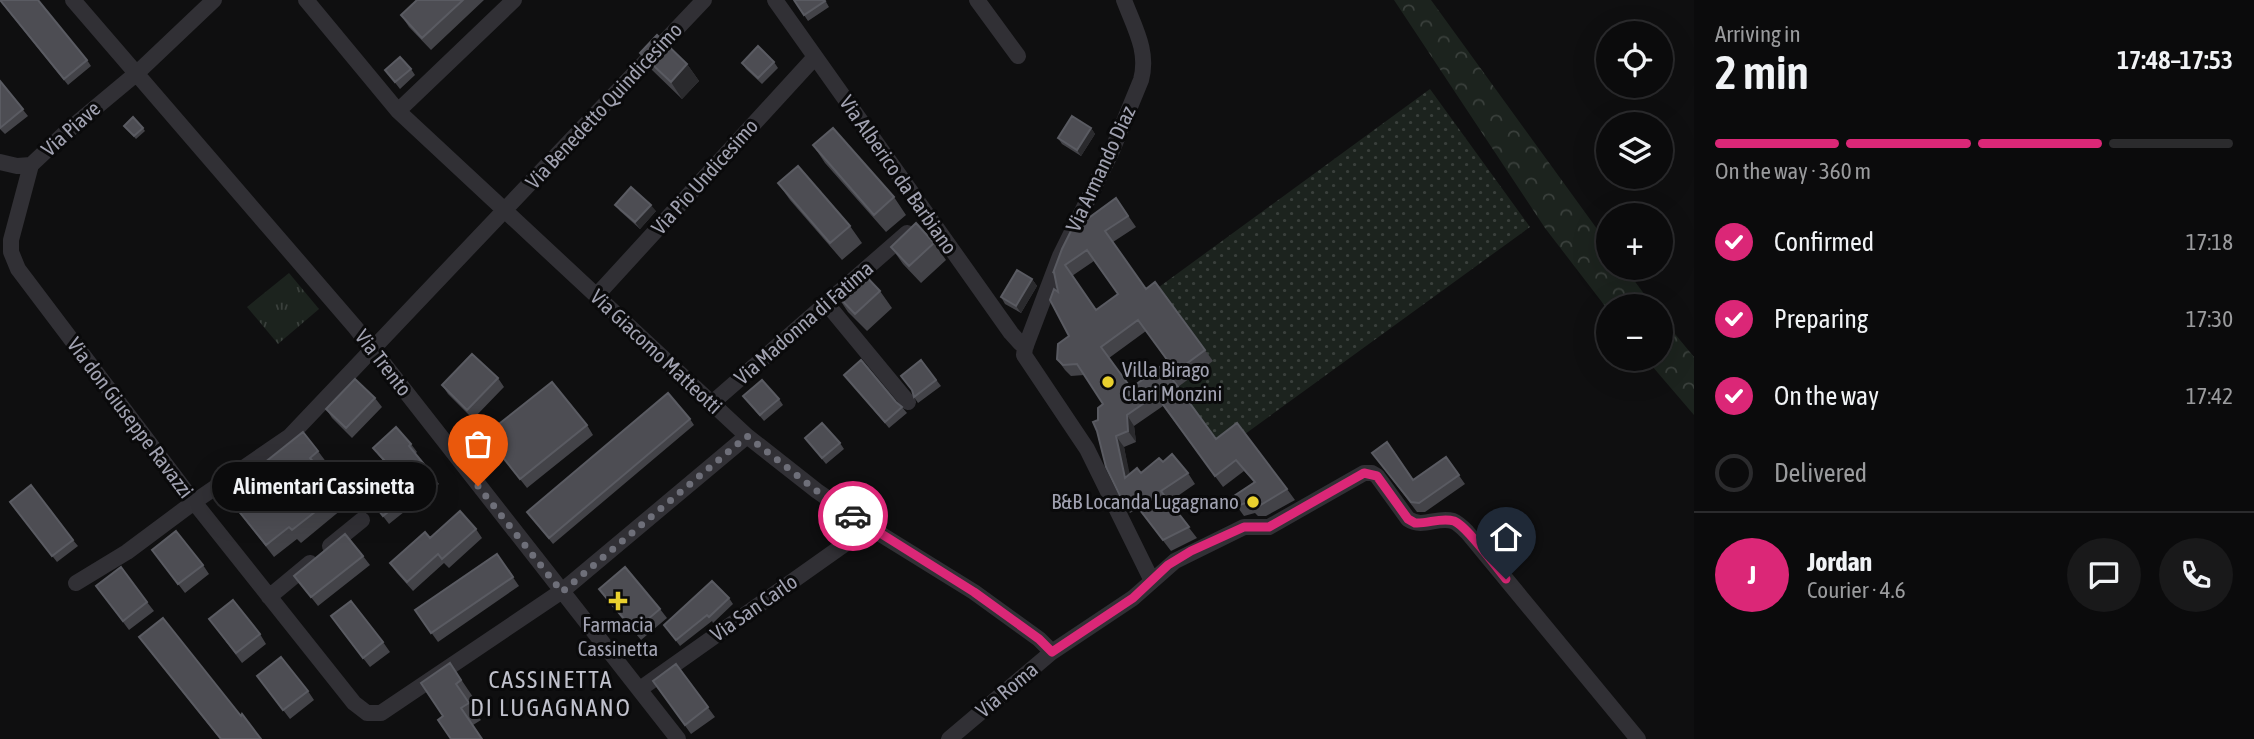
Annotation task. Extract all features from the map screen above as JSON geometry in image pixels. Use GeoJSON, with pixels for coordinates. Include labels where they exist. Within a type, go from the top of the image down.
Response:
{"type":"FeatureCollection","features":[{"type":"Feature","properties":{"kind":"street","name":"Via Trento"},"geometry":{"type":"LineString","coordinates":[[73,0],[372,349],[640,689],[674,738]]}},
{"type":"Feature","properties":{"kind":"street","name":"Via Piave"},"geometry":{"type":"LineString","coordinates":[[0,162],[17,166],[31,165],[137,73],[214,0]]}},
{"type":"Feature","properties":{"kind":"street","name":"Via Giacomo Matteotti"},"geometry":{"type":"LineString","coordinates":[[306,0],[398,111],[747,436],[817,491],[869,527],[974,592],[1039,639],[1052,652]]}},
{"type":"Feature","properties":{"kind":"street"},"geometry":{"type":"LineString","coordinates":[[398,111],[514,0]]}},
{"type":"Feature","properties":{"kind":"street","name":"Via Benedetto Quindicesimo"},"geometry":{"type":"LineString","coordinates":[[76,583],[127,552],[290,436],[704,0]]}},
{"type":"Feature","properties":{"kind":"street","name":"Via Alberico da Barbiano"},"geometry":{"type":"LineString","coordinates":[[775,0],[1016,339],[1026,346]]}},
{"type":"Feature","properties":{"kind":"street"},"geometry":{"type":"LineString","coordinates":[[976,0],[1018,56]]}},
{"type":"Feature","properties":{"kind":"street","name":"Via Armando Diaz"},"geometry":{"type":"LineString","coordinates":[[1026,346],[1060,256],[1111,153],[1142,80],[1144,54],[1124,0]]}},
{"type":"Feature","properties":{"kind":"street","name":"Via Pio Undicesimo"},"geometry":{"type":"LineString","coordinates":[[596,296],[815,57]]}},
{"type":"Feature","properties":{"kind":"street","name":"Via don Giuseppe Ravazzi"},"geometry":{"type":"LineString","coordinates":[[31,165],[10,240],[11,252],[18,269],[194,502],[368,718],[381,713],[562,592]]}},
{"type":"Feature","properties":{"kind":"street","name":"Via Madonna di Fatima"},"geometry":{"type":"LineString","coordinates":[[712,404],[927,215]]}},
{"type":"Feature","properties":{"kind":"street"},"geometry":{"type":"LineString","coordinates":[[827,304],[908,402]]}},
{"type":"Feature","properties":{"kind":"street"},"geometry":{"type":"LineString","coordinates":[[1026,346],[1024,355],[1087,449],[1152,581]]}},
{"type":"Feature","properties":{"kind":"street"},"geometry":{"type":"LineString","coordinates":[[562,592],[747,436]]}},
{"type":"Feature","properties":{"kind":"street","name":"Via Roma"},"geometry":{"type":"LineString","coordinates":[[949,739],[1052,652],[1133,598],[1168,565],[1191,551],[1244,527],[1269,527],[1364,473],[1377,476],[1408,519],[1415,523],[1454,521],[1467,532],[1638,739]]}},
{"type":"Feature","properties":{"kind":"street"},"geometry":{"type":"LineString","coordinates":[[269,597],[362,520]]}},
{"type":"Feature","properties":{"kind":"street","name":"Via San Carlo"},"geometry":{"type":"LineString","coordinates":[[640,689],[869,527]]}},
{"type":"Feature","properties":{"kind":"green space"},"geometry":{"type":"Polygon","coordinates":[[[1394,0],[1431,0],[1596,227],[1596,280],[1634,280],[1644,294],[1596,294],[1545,228],[1394,0]]]}},
{"type":"Feature","properties":{"kind":"green space"},"geometry":{"type":"Polygon","coordinates":[[[1430,89],[1530,227],[1223,450],[1178,387],[1212,361],[1159,287],[1430,89]]]}},
{"type":"Feature","properties":{"kind":"green space"},"geometry":{"type":"Polygon","coordinates":[[[289,273],[319,309],[278,344],[247,307],[289,273]]]}},
{"type":"Feature","properties":{"kind":"green space"},"geometry":{"type":"Polygon","coordinates":[[[1673,332],[1694,357],[1694,415],[1656,371],[1673,371],[1673,332]]]}},
{"type":"Feature","properties":{"kind":"building"},"geometry":{"type":"Polygon","coordinates":[[[0,0],[38,0],[87,60],[64,79],[0,0]]]}},
{"type":"Feature","properties":{"kind":"building"},"geometry":{"type":"Polygon","coordinates":[[[417,0],[463,0],[422,38],[401,15],[417,0]]]}},
{"type":"Feature","properties":{"kind":"building"},"geometry":{"type":"Polygon","coordinates":[[[794,0],[824,0],[825,1],[804,15],[794,0]]]}},
{"type":"Feature","properties":{"kind":"building"},"geometry":{"type":"Polygon","coordinates":[[[657,35],[687,64],[671,82],[640,53],[657,35]]]}},
{"type":"Feature","properties":{"kind":"building"},"geometry":{"type":"Polygon","coordinates":[[[758,46],[774,62],[758,78],[742,63],[758,46]]]}},
{"type":"Feature","properties":{"kind":"building"},"geometry":{"type":"Polygon","coordinates":[[[400,57],[411,69],[395,82],[385,70],[400,57]]]}},
{"type":"Feature","properties":{"kind":"building"},"geometry":{"type":"Polygon","coordinates":[[[0,81],[23,109],[0,128],[0,81]]]}},
{"type":"Feature","properties":{"kind":"building"},"geometry":{"type":"Polygon","coordinates":[[[1072,116],[1091,128],[1077,150],[1058,138],[1072,116]]]}},
{"type":"Feature","properties":{"kind":"building"},"geometry":{"type":"Polygon","coordinates":[[[133,117],[143,128],[134,136],[124,126],[133,117]]]}},
{"type":"Feature","properties":{"kind":"building"},"geometry":{"type":"Polygon","coordinates":[[[833,128],[894,197],[874,215],[813,145],[833,128]]]}},
{"type":"Feature","properties":{"kind":"building"},"geometry":{"type":"Polygon","coordinates":[[[798,166],[850,226],[830,243],[778,183],[798,166]]]}},
{"type":"Feature","properties":{"kind":"building"},"geometry":{"type":"Polygon","coordinates":[[[631,187],[651,205],[635,222],[615,205],[631,187]]]}},
{"type":"Feature","properties":{"kind":"building"},"geometry":{"type":"Polygon","coordinates":[[[1116,198],[1128,216],[1105,231],[1146,289],[1155,282],[1205,350],[1170,376],[1216,439],[1237,423],[1287,489],[1259,506],[1250,506],[1248,502],[1237,506],[1231,498],[1255,482],[1236,460],[1215,476],[1156,395],[1127,415],[1128,431],[1116,436],[1125,478],[1137,468],[1141,473],[1159,458],[1163,462],[1172,454],[1188,473],[1161,491],[1189,527],[1163,540],[1130,497],[1123,502],[1106,467],[1093,422],[1098,420],[1098,408],[1103,404],[1077,364],[1063,365],[1057,359],[1058,344],[1069,336],[1050,300],[1054,289],[1058,292],[1053,273],[1071,231],[1116,198]],[[1087,250],[1065,265],[1096,310],[1118,294],[1087,250]],[[1138,320],[1101,347],[1131,388],[1168,361],[1138,320]]]}},
{"type":"Feature","properties":{"kind":"building"},"geometry":{"type":"Polygon","coordinates":[[[916,223],[934,243],[909,266],[891,247],[916,223]]]}},
{"type":"Feature","properties":{"kind":"building"},"geometry":{"type":"Polygon","coordinates":[[[1017,270],[1032,279],[1016,306],[1001,297],[1017,270]]]}},
{"type":"Feature","properties":{"kind":"building"},"geometry":{"type":"Polygon","coordinates":[[[861,271],[880,291],[855,314],[836,294],[861,271]]]}},
{"type":"Feature","properties":{"kind":"building"},"geometry":{"type":"Polygon","coordinates":[[[472,354],[498,378],[467,410],[442,385],[472,354]]]}},
{"type":"Feature","properties":{"kind":"building"},"geometry":{"type":"Polygon","coordinates":[[[861,360],[902,407],[885,422],[844,375],[861,360]]]}},
{"type":"Feature","properties":{"kind":"building"},"geometry":{"type":"Polygon","coordinates":[[[921,360],[936,380],[914,397],[901,376],[921,360]]]}},
{"type":"Feature","properties":{"kind":"building"},"geometry":{"type":"Polygon","coordinates":[[[355,379],[375,398],[346,428],[326,409],[355,379]]]}},
{"type":"Feature","properties":{"kind":"building"},"geometry":{"type":"Polygon","coordinates":[[[762,380],[779,399],[760,415],[743,396],[762,380]]]}},
{"type":"Feature","properties":{"kind":"building"},"geometry":{"type":"Polygon","coordinates":[[[552,382],[587,425],[520,479],[485,435],[552,382]]]}},
{"type":"Feature","properties":{"kind":"building"},"geometry":{"type":"Polygon","coordinates":[[[668,393],[690,419],[549,538],[527,512],[668,393]]]}},
{"type":"Feature","properties":{"kind":"building"},"geometry":{"type":"Polygon","coordinates":[[[822,423],[840,443],[822,458],[805,438],[822,423]]]}},
{"type":"Feature","properties":{"kind":"building"},"geometry":{"type":"Polygon","coordinates":[[[396,427],[433,475],[383,516],[368,497],[397,474],[373,448],[396,427]]]}},
{"type":"Feature","properties":{"kind":"building"},"geometry":{"type":"Polygon","coordinates":[[[303,432],[318,451],[310,458],[339,493],[292,530],[289,527],[266,545],[225,494],[303,432]]]}},
{"type":"Feature","properties":{"kind":"building"},"geometry":{"type":"Polygon","coordinates":[[[1387,442],[1413,480],[1446,457],[1459,475],[1419,503],[1411,502],[1372,453],[1387,442]]]}},
{"type":"Feature","properties":{"kind":"building"},"geometry":{"type":"Polygon","coordinates":[[[31,485],[73,540],[52,556],[10,502],[31,485]]]}},
{"type":"Feature","properties":{"kind":"building"},"geometry":{"type":"Polygon","coordinates":[[[460,511],[476,529],[442,559],[438,554],[407,582],[390,563],[425,532],[430,538],[460,511]]]}},
{"type":"Feature","properties":{"kind":"building"},"geometry":{"type":"Polygon","coordinates":[[[176,531],[203,565],[178,584],[152,550],[176,531]]]}},
{"type":"Feature","properties":{"kind":"building"},"geometry":{"type":"Polygon","coordinates":[[[345,534],[363,556],[311,597],[294,576],[345,534]]]}},
{"type":"Feature","properties":{"kind":"building"},"geometry":{"type":"Polygon","coordinates":[[[497,554],[513,577],[431,633],[415,610],[497,554]]]}},
{"type":"Feature","properties":{"kind":"building"},"geometry":{"type":"Polygon","coordinates":[[[121,567],[147,602],[123,621],[96,586],[121,567]]]}},
{"type":"Feature","properties":{"kind":"building"},"geometry":{"type":"Polygon","coordinates":[[[625,567],[660,609],[634,631],[599,589],[625,567]]]}},
{"type":"Feature","properties":{"kind":"building"},"geometry":{"type":"Polygon","coordinates":[[[712,581],[729,598],[709,617],[707,615],[676,640],[664,625],[712,581]]]}},
{"type":"Feature","properties":{"kind":"building"},"geometry":{"type":"Polygon","coordinates":[[[233,600],[260,634],[236,653],[209,619],[233,600]]]}},
{"type":"Feature","properties":{"kind":"building"},"geometry":{"type":"Polygon","coordinates":[[[351,601],[383,642],[363,658],[331,616],[351,601]]]}},
{"type":"Feature","properties":{"kind":"building"},"geometry":{"type":"Polygon","coordinates":[[[163,618],[261,739],[221,739],[139,637],[163,618]]]}},
{"type":"Feature","properties":{"kind":"building"},"geometry":{"type":"Polygon","coordinates":[[[281,657],[308,691],[283,710],[257,676],[281,657]]]}},
{"type":"Feature","properties":{"kind":"building"},"geometry":{"type":"Polygon","coordinates":[[[450,663],[461,680],[456,684],[469,703],[461,708],[482,739],[451,739],[438,720],[443,716],[421,683],[450,663]]]}},
{"type":"Feature","properties":{"kind":"building"},"geometry":{"type":"Polygon","coordinates":[[[676,664],[708,707],[685,725],[653,681],[676,664]]]}},
{"type":"Feature","properties":{"kind":"way so far"},"geometry":{"type":"LineString","coordinates":[[478,486],[562,592],[747,436],[853,516]]}},
{"type":"Feature","properties":{"kind":"place","name":"Villa Birago Clari Monzini"},"geometry":{"type":"Point","coordinates":[1108,382]}},
{"type":"Feature","properties":{"kind":"place","name":"Alimentari Cassinetta"},"geometry":{"type":"Point","coordinates":[478,486]}},
{"type":"Feature","properties":{"kind":"place","name":"B&B Locanda Lugagnano"},"geometry":{"type":"Point","coordinates":[1253,502]}},
{"type":"Feature","properties":{"kind":"place","name":"Farmacia Cassinetta"},"geometry":{"type":"Point","coordinates":[618,601]}},
{"type":"Feature","properties":{"kind":"district","name":"CASSINETTA DI LUGAGNANO"},"geometry":{"type":"Point","coordinates":[551,694]}},
{"type":"Feature","properties":{"kind":"route"},"geometry":{"type":"LineString","coordinates":[[853,516],[974,592],[1039,639],[1052,652],[1133,598],[1168,565],[1191,551],[1244,527],[1269,527],[1364,473],[1377,476],[1399,508],[1415,523],[1454,521],[1467,532],[1506,579]]}}]}
